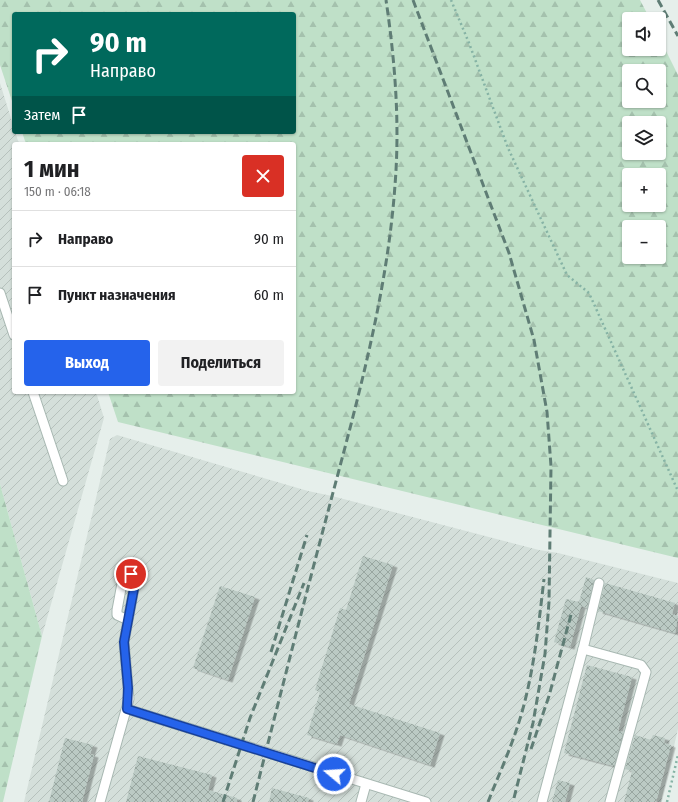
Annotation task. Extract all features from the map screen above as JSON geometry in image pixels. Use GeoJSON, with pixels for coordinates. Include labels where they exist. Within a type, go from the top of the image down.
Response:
{"type":"FeatureCollection","features":[{"type":"Feature","properties":{"kind":"lane"},"geometry":{"type":"LineString","coordinates":[[0,293],[12,329]]}},
{"type":"Feature","properties":{"kind":"lane"},"geometry":{"type":"LineString","coordinates":[[34,394],[63,481]]}},
{"type":"Feature","properties":{"kind":"lane"},"geometry":{"type":"LineString","coordinates":[[542,802],[584,649],[599,584]]}},
{"type":"Feature","properties":{"kind":"lane"},"geometry":{"type":"LineString","coordinates":[[100,802],[127,709],[128,688],[124,642],[128,620]]}},
{"type":"Feature","properties":{"kind":"lane"},"geometry":{"type":"LineString","coordinates":[[584,649],[641,665],[646,672],[610,802]]}},
{"type":"Feature","properties":{"kind":"lane"},"geometry":{"type":"LineString","coordinates":[[127,709],[426,802]]}},
{"type":"Feature","properties":{"kind":"lane"},"geometry":{"type":"LineString","coordinates":[[361,802],[366,784]]}},
{"type":"Feature","properties":{"kind":"path"},"geometry":{"type":"LineString","coordinates":[[451,0],[469,43],[508,148],[567,275],[589,293],[678,491]]}},
{"type":"Feature","properties":{"kind":"path"},"geometry":{"type":"LineString","coordinates":[[667,802],[678,756]]}},
{"type":"Feature","properties":{"kind":"shaded area"},"geometry":{"type":"Polygon","coordinates":[[[0,83],[12,122],[12,134],[16,134],[18,142],[12,142],[12,394],[97,394],[104,418],[42,636],[0,484],[0,83]]]}},
{"type":"Feature","properties":{"kind":"shaded area"},"geometry":{"type":"Polygon","coordinates":[[[117,435],[308,491],[539,550],[558,553],[678,583],[678,729],[661,802],[24,802],[110,439],[117,435]]]}},
{"type":"Feature","properties":{"kind":"green space"},"geometry":{"type":"Polygon","coordinates":[[[0,0],[640,0],[646,12],[622,12],[622,56],[666,56],[666,51],[678,75],[678,558],[118,422],[109,394],[296,394],[296,142],[25,142],[23,134],[296,134],[296,12],[12,12],[12,101],[0,65],[0,0]]]}},
{"type":"Feature","properties":{"kind":"green space"},"geometry":{"type":"Polygon","coordinates":[[[0,484],[42,636],[3,802],[0,802],[0,484]]]}},
{"type":"Feature","properties":{"kind":"building"},"geometry":{"type":"Polygon","coordinates":[[[363,556],[393,565],[349,704],[440,733],[430,765],[340,735],[337,744],[307,735],[320,692],[315,690],[340,608],[346,610],[363,556]]]}},
{"type":"Feature","properties":{"kind":"building"},"geometry":{"type":"Polygon","coordinates":[[[586,577],[594,580],[587,608],[581,606],[570,647],[554,642],[566,599],[579,602],[586,577]]]}},
{"type":"Feature","properties":{"kind":"building"},"geometry":{"type":"Polygon","coordinates":[[[605,583],[675,603],[672,614],[678,616],[675,633],[598,611],[605,583]]]}},
{"type":"Feature","properties":{"kind":"building"},"geometry":{"type":"Polygon","coordinates":[[[220,586],[255,597],[228,680],[193,668],[220,586]]]}},
{"type":"Feature","properties":{"kind":"building"},"geometry":{"type":"Polygon","coordinates":[[[587,665],[632,677],[618,731],[623,732],[614,766],[564,753],[587,665]]]}},
{"type":"Feature","properties":{"kind":"building"},"geometry":{"type":"Polygon","coordinates":[[[635,735],[651,740],[653,735],[665,738],[664,743],[671,745],[656,802],[624,802],[632,771],[625,769],[635,735]]]}},
{"type":"Feature","properties":{"kind":"building"},"geometry":{"type":"Polygon","coordinates":[[[65,738],[93,745],[90,754],[94,755],[82,802],[49,802],[65,738]]]}},
{"type":"Feature","properties":{"kind":"building"},"geometry":{"type":"Polygon","coordinates":[[[138,756],[212,775],[208,790],[237,798],[237,802],[126,802],[138,756]]]}},
{"type":"Feature","properties":{"kind":"building"},"geometry":{"type":"Polygon","coordinates":[[[558,780],[570,783],[565,802],[552,802],[558,780]]]}},
{"type":"Feature","properties":{"kind":"building"},"geometry":{"type":"Polygon","coordinates":[[[272,788],[309,798],[308,802],[269,802],[272,788]]]}},
{"type":"Feature","properties":{"kind":"railway"},"geometry":{"type":"LineString","coordinates":[[253,802],[358,395],[385,269],[395,185],[397,139],[396,92],[386,0]]}},
{"type":"Feature","properties":{"kind":"railway"},"geometry":{"type":"LineString","coordinates":[[413,0],[509,253],[534,340],[547,412],[551,466],[549,602],[545,654],[533,723],[513,802]]}},
{"type":"Feature","properties":{"kind":"railway"},"geometry":{"type":"LineString","coordinates":[[658,0],[678,36]]}},
{"type":"Feature","properties":{"kind":"railway"},"geometry":{"type":"LineString","coordinates":[[271,652],[307,535]]}},
{"type":"Feature","properties":{"kind":"railway"},"geometry":{"type":"LineString","coordinates":[[488,802],[513,740],[527,694],[534,656],[544,579]]}},
{"type":"Feature","properties":{"kind":"railway"},"geometry":{"type":"LineString","coordinates":[[223,802],[250,718],[304,583]]}},
{"type":"Feature","properties":{"kind":"railway"},"geometry":{"type":"LineString","coordinates":[[531,749],[549,696],[572,611]]}},
{"type":"Feature","properties":{"kind":"route"},"geometry":{"type":"LineString","coordinates":[[131,574],[135,578],[135,583],[124,642],[129,699],[127,709],[334,774]]}}]}
